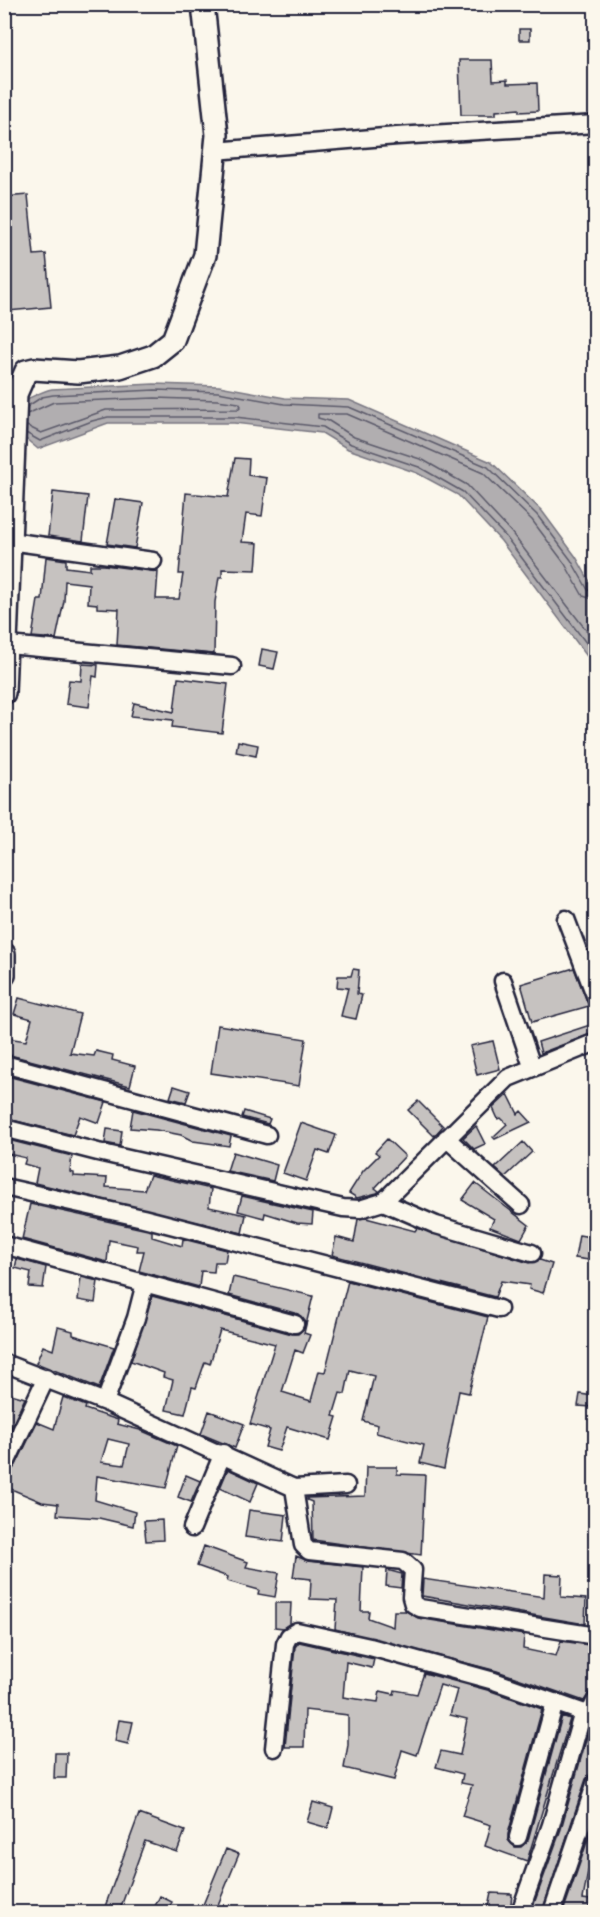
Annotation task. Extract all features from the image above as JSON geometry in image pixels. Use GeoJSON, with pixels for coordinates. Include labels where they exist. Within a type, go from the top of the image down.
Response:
{"type":"FeatureCollection","features":[{"type":"Feature","properties":{"kind":"street"},"geometry":{"type":"LineString","coordinates":[[4,693],[8,645],[9,541],[16,447],[16,394],[26,371],[34,369],[78,372],[120,367],[153,356],[173,340],[205,255],[217,135],[203,4]]}},
{"type":"Feature","properties":{"kind":"street"},"geometry":{"type":"LineString","coordinates":[[215,151],[397,136],[596,124]]}},
{"type":"Feature","properties":{"kind":"street"},"geometry":{"type":"LineString","coordinates":[[9,541],[153,561]]}},
{"type":"Feature","properties":{"kind":"street"},"geometry":{"type":"LineString","coordinates":[[8,645],[232,666]]}},
{"type":"Feature","properties":{"kind":"street"},"geometry":{"type":"LineString","coordinates":[[566,919],[596,998]]}},
{"type":"Feature","properties":{"kind":"street"},"geometry":{"type":"LineString","coordinates":[[4,954],[4,975]]}},
{"type":"Feature","properties":{"kind":"street"},"geometry":{"type":"LineString","coordinates":[[503,981],[532,1066]]}},
{"type":"Feature","properties":{"kind":"street"},"geometry":{"type":"LineString","coordinates":[[4,1128],[343,1208],[360,1209],[383,1202],[508,1078],[532,1066],[596,1042]]}},
{"type":"Feature","properties":{"kind":"street"},"geometry":{"type":"LineString","coordinates":[[4,1064],[267,1134]]}},
{"type":"Feature","properties":{"kind":"street"},"geometry":{"type":"LineString","coordinates":[[446,1138],[521,1205]]}},
{"type":"Feature","properties":{"kind":"street"},"geometry":{"type":"LineString","coordinates":[[4,1187],[143,1218],[499,1309]]}},
{"type":"Feature","properties":{"kind":"street"},"geometry":{"type":"LineString","coordinates":[[383,1202],[436,1225],[532,1253]]}},
{"type":"Feature","properties":{"kind":"street"},"geometry":{"type":"LineString","coordinates":[[4,1245],[295,1324]]}},
{"type":"Feature","properties":{"kind":"street"},"geometry":{"type":"LineString","coordinates":[[105,1402],[136,1318],[144,1283]]}},
{"type":"Feature","properties":{"kind":"street"},"geometry":{"type":"LineString","coordinates":[[4,1364],[105,1402],[223,1453],[294,1488],[346,1485]]}},
{"type":"Feature","properties":{"kind":"street"},"geometry":{"type":"LineString","coordinates":[[7,1461],[46,1378]]}},
{"type":"Feature","properties":{"kind":"street"},"geometry":{"type":"LineString","coordinates":[[192,1528],[223,1453]]}},
{"type":"Feature","properties":{"kind":"street"},"geometry":{"type":"LineString","coordinates":[[294,1488],[303,1545],[309,1551],[403,1561],[413,1570],[411,1597],[413,1604],[420,1608],[596,1636]]}},
{"type":"Feature","properties":{"kind":"street"},"geometry":{"type":"LineString","coordinates":[[274,1748],[285,1644],[289,1636],[297,1631],[449,1668],[555,1702],[591,1711],[520,1912]]}},
{"type":"Feature","properties":{"kind":"street"},"geometry":{"type":"LineString","coordinates":[[518,1837],[555,1702]]}},
{"type":"Feature","properties":{"kind":"street"},"geometry":{"type":"LineString","coordinates":[[552,1912],[596,1782]]}},
{"type":"Feature","properties":{"kind":"water"},"geometry":{"type":"Polygon","coordinates":[[[154,384],[219,386],[285,398],[349,400],[491,462],[542,511],[576,557],[595,591],[595,667],[501,541],[458,495],[417,473],[348,449],[322,433],[234,423],[108,423],[38,449],[26,439],[5,435],[5,402],[17,402],[52,389],[154,384]]]}},
{"type":"Feature","properties":{"kind":"building"},"geometry":{"type":"Polygon","coordinates":[[[519,29],[530,29],[530,40],[519,40],[519,29]]]}},
{"type":"Feature","properties":{"kind":"building"},"geometry":{"type":"Polygon","coordinates":[[[459,60],[492,60],[493,81],[507,80],[507,84],[537,83],[538,111],[519,112],[519,109],[496,111],[496,115],[461,115],[459,60]]]}},
{"type":"Feature","properties":{"kind":"building"},"geometry":{"type":"Polygon","coordinates":[[[28,195],[34,255],[46,254],[51,307],[8,311],[4,272],[4,197],[28,195]]]}},
{"type":"Feature","properties":{"kind":"building"},"geometry":{"type":"Polygon","coordinates":[[[235,458],[249,459],[248,475],[267,478],[262,516],[246,514],[242,542],[258,543],[256,570],[222,569],[222,577],[219,577],[215,602],[214,654],[117,645],[119,609],[97,608],[97,604],[88,603],[89,584],[65,581],[64,601],[56,639],[32,637],[38,600],[42,600],[46,557],[66,560],[66,567],[90,570],[90,565],[104,565],[158,572],[156,599],[179,599],[183,574],[179,574],[186,493],[228,497],[235,458]]]}},
{"type":"Feature","properties":{"kind":"building"},"geometry":{"type":"Polygon","coordinates":[[[53,492],[88,496],[83,541],[48,536],[53,492]]]}},
{"type":"Feature","properties":{"kind":"building"},"geometry":{"type":"Polygon","coordinates":[[[115,499],[143,503],[135,548],[107,544],[115,499]]]}},
{"type":"Feature","properties":{"kind":"building"},"geometry":{"type":"Polygon","coordinates":[[[262,649],[278,652],[274,669],[259,666],[262,649]]]}},
{"type":"Feature","properties":{"kind":"building"},"geometry":{"type":"Polygon","coordinates":[[[82,664],[98,665],[97,677],[93,676],[89,707],[66,704],[69,680],[81,681],[82,664]]]}},
{"type":"Feature","properties":{"kind":"building"},"geometry":{"type":"Polygon","coordinates":[[[178,678],[228,684],[222,733],[172,727],[173,720],[131,716],[134,703],[174,712],[178,678]]]}},
{"type":"Feature","properties":{"kind":"building"},"geometry":{"type":"Polygon","coordinates":[[[238,741],[258,745],[256,756],[236,752],[238,741]]]}},
{"type":"Feature","properties":{"kind":"building"},"geometry":{"type":"Polygon","coordinates":[[[574,968],[589,1006],[532,1022],[521,984],[574,968]]]}},
{"type":"Feature","properties":{"kind":"building"},"geometry":{"type":"Polygon","coordinates":[[[353,969],[359,970],[357,994],[362,995],[356,1019],[341,1016],[348,988],[337,987],[338,976],[351,976],[353,969]]]}},
{"type":"Feature","properties":{"kind":"building"},"geometry":{"type":"Polygon","coordinates":[[[19,998],[80,1014],[70,1053],[94,1056],[96,1051],[113,1055],[112,1060],[135,1066],[130,1086],[6,1054],[8,1038],[26,1041],[32,1019],[14,1014],[19,998]]]}},
{"type":"Feature","properties":{"kind":"building"},"geometry":{"type":"Polygon","coordinates":[[[596,1023],[596,1032],[541,1053],[538,1042],[596,1023]]]}},
{"type":"Feature","properties":{"kind":"building"},"geometry":{"type":"Polygon","coordinates":[[[218,1025],[306,1039],[299,1086],[211,1073],[218,1025]]]}},
{"type":"Feature","properties":{"kind":"building"},"geometry":{"type":"Polygon","coordinates":[[[493,1041],[500,1069],[477,1075],[470,1046],[493,1041]]]}},
{"type":"Feature","properties":{"kind":"building"},"geometry":{"type":"Polygon","coordinates":[[[7,1076],[106,1102],[99,1123],[80,1116],[73,1135],[4,1118],[7,1076]]]}},
{"type":"Feature","properties":{"kind":"building"},"geometry":{"type":"Polygon","coordinates":[[[174,1086],[190,1091],[186,1102],[170,1098],[174,1086]]]}},
{"type":"Feature","properties":{"kind":"building"},"geometry":{"type":"Polygon","coordinates":[[[508,1094],[518,1114],[521,1111],[531,1122],[495,1139],[493,1137],[507,1124],[501,1118],[498,1119],[493,1108],[508,1094]]]}},
{"type":"Feature","properties":{"kind":"building"},"geometry":{"type":"Polygon","coordinates":[[[418,1101],[443,1126],[434,1136],[408,1110],[418,1101]]]}},
{"type":"Feature","properties":{"kind":"building"},"geometry":{"type":"Polygon","coordinates":[[[133,1110],[231,1136],[229,1146],[193,1141],[181,1135],[156,1130],[130,1128],[133,1110]]]}},
{"type":"Feature","properties":{"kind":"building"},"geometry":{"type":"Polygon","coordinates":[[[244,1111],[270,1119],[268,1124],[242,1117],[244,1111]]]}},
{"type":"Feature","properties":{"kind":"building"},"geometry":{"type":"Polygon","coordinates":[[[301,1123],[336,1135],[329,1154],[317,1150],[306,1181],[283,1173],[301,1123]]]}},
{"type":"Feature","properties":{"kind":"building"},"geometry":{"type":"Polygon","coordinates":[[[476,1126],[485,1144],[474,1149],[463,1138],[476,1126]]]}},
{"type":"Feature","properties":{"kind":"building"},"geometry":{"type":"Polygon","coordinates":[[[107,1129],[122,1131],[120,1146],[105,1143],[107,1129]]]}},
{"type":"Feature","properties":{"kind":"building"},"geometry":{"type":"Polygon","coordinates":[[[4,1139],[72,1156],[70,1172],[74,1173],[74,1176],[107,1178],[106,1187],[144,1190],[150,1175],[211,1189],[209,1207],[246,1215],[242,1233],[35,1183],[38,1168],[24,1164],[26,1158],[4,1153],[4,1139]]]}},
{"type":"Feature","properties":{"kind":"building"},"geometry":{"type":"Polygon","coordinates":[[[387,1139],[405,1156],[375,1188],[379,1191],[377,1193],[357,1198],[349,1193],[363,1171],[379,1155],[375,1152],[387,1139]]]}},
{"type":"Feature","properties":{"kind":"building"},"geometry":{"type":"Polygon","coordinates":[[[523,1142],[532,1152],[505,1177],[495,1168],[523,1142]]]}},
{"type":"Feature","properties":{"kind":"building"},"geometry":{"type":"Polygon","coordinates":[[[233,1152],[277,1165],[273,1181],[227,1171],[233,1152]]]}},
{"type":"Feature","properties":{"kind":"building"},"geometry":{"type":"Polygon","coordinates":[[[475,1183],[529,1225],[521,1239],[490,1227],[494,1219],[462,1200],[475,1183]]]}},
{"type":"Feature","properties":{"kind":"building"},"geometry":{"type":"Polygon","coordinates":[[[242,1196],[313,1212],[312,1224],[297,1223],[265,1213],[264,1218],[238,1211],[242,1196]]]}},
{"type":"Feature","properties":{"kind":"building"},"geometry":{"type":"Polygon","coordinates":[[[30,1204],[152,1231],[152,1237],[182,1246],[183,1239],[227,1250],[225,1262],[215,1262],[214,1272],[201,1271],[199,1287],[139,1271],[144,1251],[137,1251],[138,1246],[109,1240],[107,1262],[22,1239],[30,1204]]]}},
{"type":"Feature","properties":{"kind":"building"},"geometry":{"type":"Polygon","coordinates":[[[366,1218],[415,1231],[417,1228],[529,1263],[540,1260],[552,1264],[543,1293],[529,1289],[530,1285],[501,1281],[495,1297],[332,1255],[336,1237],[354,1242],[358,1219],[366,1218]]]}},
{"type":"Feature","properties":{"kind":"building"},"geometry":{"type":"Polygon","coordinates":[[[579,1235],[596,1238],[596,1261],[575,1258],[579,1235]]]}},
{"type":"Feature","properties":{"kind":"building"},"geometry":{"type":"Polygon","coordinates":[[[17,1259],[46,1267],[43,1288],[29,1287],[31,1272],[15,1268],[17,1259]]]}},
{"type":"Feature","properties":{"kind":"building"},"geometry":{"type":"Polygon","coordinates":[[[81,1277],[98,1281],[95,1303],[78,1300],[81,1277]]]}},
{"type":"Feature","properties":{"kind":"building"},"geometry":{"type":"Polygon","coordinates":[[[233,1277],[313,1296],[304,1333],[310,1335],[303,1353],[295,1350],[282,1392],[311,1401],[319,1371],[325,1372],[348,1281],[488,1317],[469,1393],[459,1391],[444,1469],[420,1463],[424,1445],[376,1433],[378,1425],[363,1421],[374,1376],[350,1370],[345,1394],[340,1393],[333,1416],[337,1417],[330,1440],[287,1427],[279,1451],[265,1447],[270,1430],[250,1424],[275,1344],[220,1330],[210,1364],[205,1362],[196,1388],[192,1387],[185,1414],[166,1410],[173,1380],[163,1377],[164,1373],[131,1361],[152,1296],[292,1334],[298,1334],[305,1327],[305,1321],[298,1314],[229,1295],[233,1277]]]}},
{"type":"Feature","properties":{"kind":"building"},"geometry":{"type":"Polygon","coordinates":[[[58,1327],[73,1331],[73,1335],[114,1347],[99,1388],[36,1363],[43,1346],[53,1350],[58,1327]]]}},
{"type":"Feature","properties":{"kind":"building"},"geometry":{"type":"Polygon","coordinates":[[[4,1392],[25,1398],[4,1442],[4,1392]]]}},
{"type":"Feature","properties":{"kind":"building"},"geometry":{"type":"Polygon","coordinates":[[[580,1394],[593,1396],[592,1407],[578,1406],[580,1394]]]}},
{"type":"Feature","properties":{"kind":"building"},"geometry":{"type":"Polygon","coordinates":[[[63,1397],[86,1406],[85,1409],[118,1420],[117,1424],[140,1430],[177,1446],[166,1488],[97,1476],[95,1500],[135,1512],[133,1526],[99,1518],[57,1515],[58,1504],[42,1502],[4,1486],[6,1471],[16,1465],[37,1422],[54,1429],[63,1397]],[[108,1439],[101,1462],[124,1465],[129,1444],[108,1439]]]}},
{"type":"Feature","properties":{"kind":"building"},"geometry":{"type":"Polygon","coordinates":[[[209,1411],[244,1424],[235,1448],[201,1434],[209,1411]]]}},
{"type":"Feature","properties":{"kind":"building"},"geometry":{"type":"Polygon","coordinates":[[[366,1467],[397,1467],[397,1474],[425,1475],[421,1555],[313,1540],[312,1502],[307,1498],[365,1496],[366,1467]]]}},
{"type":"Feature","properties":{"kind":"building"},"geometry":{"type":"Polygon","coordinates":[[[228,1469],[258,1483],[250,1502],[220,1488],[228,1469]]]}},
{"type":"Feature","properties":{"kind":"building"},"geometry":{"type":"Polygon","coordinates":[[[186,1475],[200,1481],[191,1502],[178,1497],[186,1475]]]}},
{"type":"Feature","properties":{"kind":"building"},"geometry":{"type":"Polygon","coordinates":[[[249,1510],[286,1515],[283,1542],[245,1537],[249,1510]]]}},
{"type":"Feature","properties":{"kind":"building"},"geometry":{"type":"Polygon","coordinates":[[[162,1520],[163,1540],[146,1541],[144,1521],[162,1520]]]}},
{"type":"Feature","properties":{"kind":"building"},"geometry":{"type":"Polygon","coordinates":[[[204,1546],[248,1562],[246,1567],[279,1573],[275,1597],[258,1594],[259,1590],[227,1581],[228,1577],[197,1566],[204,1546]]]}},
{"type":"Feature","properties":{"kind":"building"},"geometry":{"type":"Polygon","coordinates":[[[296,1556],[308,1561],[363,1567],[361,1611],[369,1611],[368,1618],[393,1627],[394,1611],[406,1611],[418,1618],[524,1635],[523,1649],[556,1656],[561,1641],[596,1646],[596,1690],[590,1692],[584,1701],[497,1671],[335,1629],[337,1600],[310,1599],[311,1579],[293,1577],[296,1556]]]}},
{"type":"Feature","properties":{"kind":"building"},"geometry":{"type":"Polygon","coordinates":[[[387,1570],[402,1574],[401,1588],[386,1586],[387,1570]]]}},
{"type":"Feature","properties":{"kind":"building"},"geometry":{"type":"Polygon","coordinates":[[[545,1574],[562,1575],[561,1597],[586,1599],[585,1624],[422,1596],[423,1579],[544,1597],[545,1574]]]}},
{"type":"Feature","properties":{"kind":"building"},"geometry":{"type":"Polygon","coordinates":[[[275,1603],[291,1603],[290,1623],[283,1628],[275,1627],[275,1603]]]}},
{"type":"Feature","properties":{"kind":"building"},"geometry":{"type":"Polygon","coordinates":[[[299,1642],[374,1659],[372,1668],[346,1662],[343,1697],[378,1702],[380,1691],[394,1694],[395,1690],[417,1694],[424,1673],[491,1691],[542,1709],[508,1834],[508,1840],[515,1847],[521,1847],[528,1840],[562,1716],[570,1719],[527,1861],[485,1846],[491,1825],[462,1816],[472,1785],[461,1783],[463,1774],[436,1767],[441,1751],[460,1755],[467,1719],[450,1715],[457,1690],[440,1685],[417,1755],[402,1750],[394,1780],[344,1768],[348,1745],[348,1715],[305,1710],[304,1747],[285,1747],[295,1647],[299,1642]]]}},
{"type":"Feature","properties":{"kind":"building"},"geometry":{"type":"Polygon","coordinates":[[[119,1720],[133,1722],[128,1744],[115,1741],[119,1720]]]}},
{"type":"Feature","properties":{"kind":"building"},"geometry":{"type":"Polygon","coordinates":[[[590,1726],[596,1727],[595,1772],[586,1779],[542,1912],[531,1912],[561,1829],[590,1726]]]}},
{"type":"Feature","properties":{"kind":"building"},"geometry":{"type":"Polygon","coordinates":[[[55,1753],[67,1753],[66,1778],[54,1778],[55,1753]]]}},
{"type":"Feature","properties":{"kind":"building"},"geometry":{"type":"Polygon","coordinates":[[[313,1802],[333,1808],[328,1828],[307,1822],[313,1802]]]}},
{"type":"Feature","properties":{"kind":"building"},"geometry":{"type":"Polygon","coordinates":[[[139,1814],[185,1831],[177,1852],[145,1841],[119,1912],[103,1912],[139,1814]]]}},
{"type":"Feature","properties":{"kind":"building"},"geometry":{"type":"Polygon","coordinates":[[[596,1816],[596,1872],[588,1871],[583,1899],[590,1900],[588,1912],[563,1912],[596,1816]]]}},
{"type":"Feature","properties":{"kind":"building"},"geometry":{"type":"Polygon","coordinates":[[[226,1849],[239,1854],[215,1912],[200,1912],[226,1849]]]}},
{"type":"Feature","properties":{"kind":"building"},"geometry":{"type":"Polygon","coordinates":[[[491,1893],[512,1894],[510,1912],[487,1912],[491,1893]]]}},
{"type":"Feature","properties":{"kind":"building"},"geometry":{"type":"Polygon","coordinates":[[[160,1896],[172,1902],[167,1912],[152,1912],[160,1896]]]}}]}
